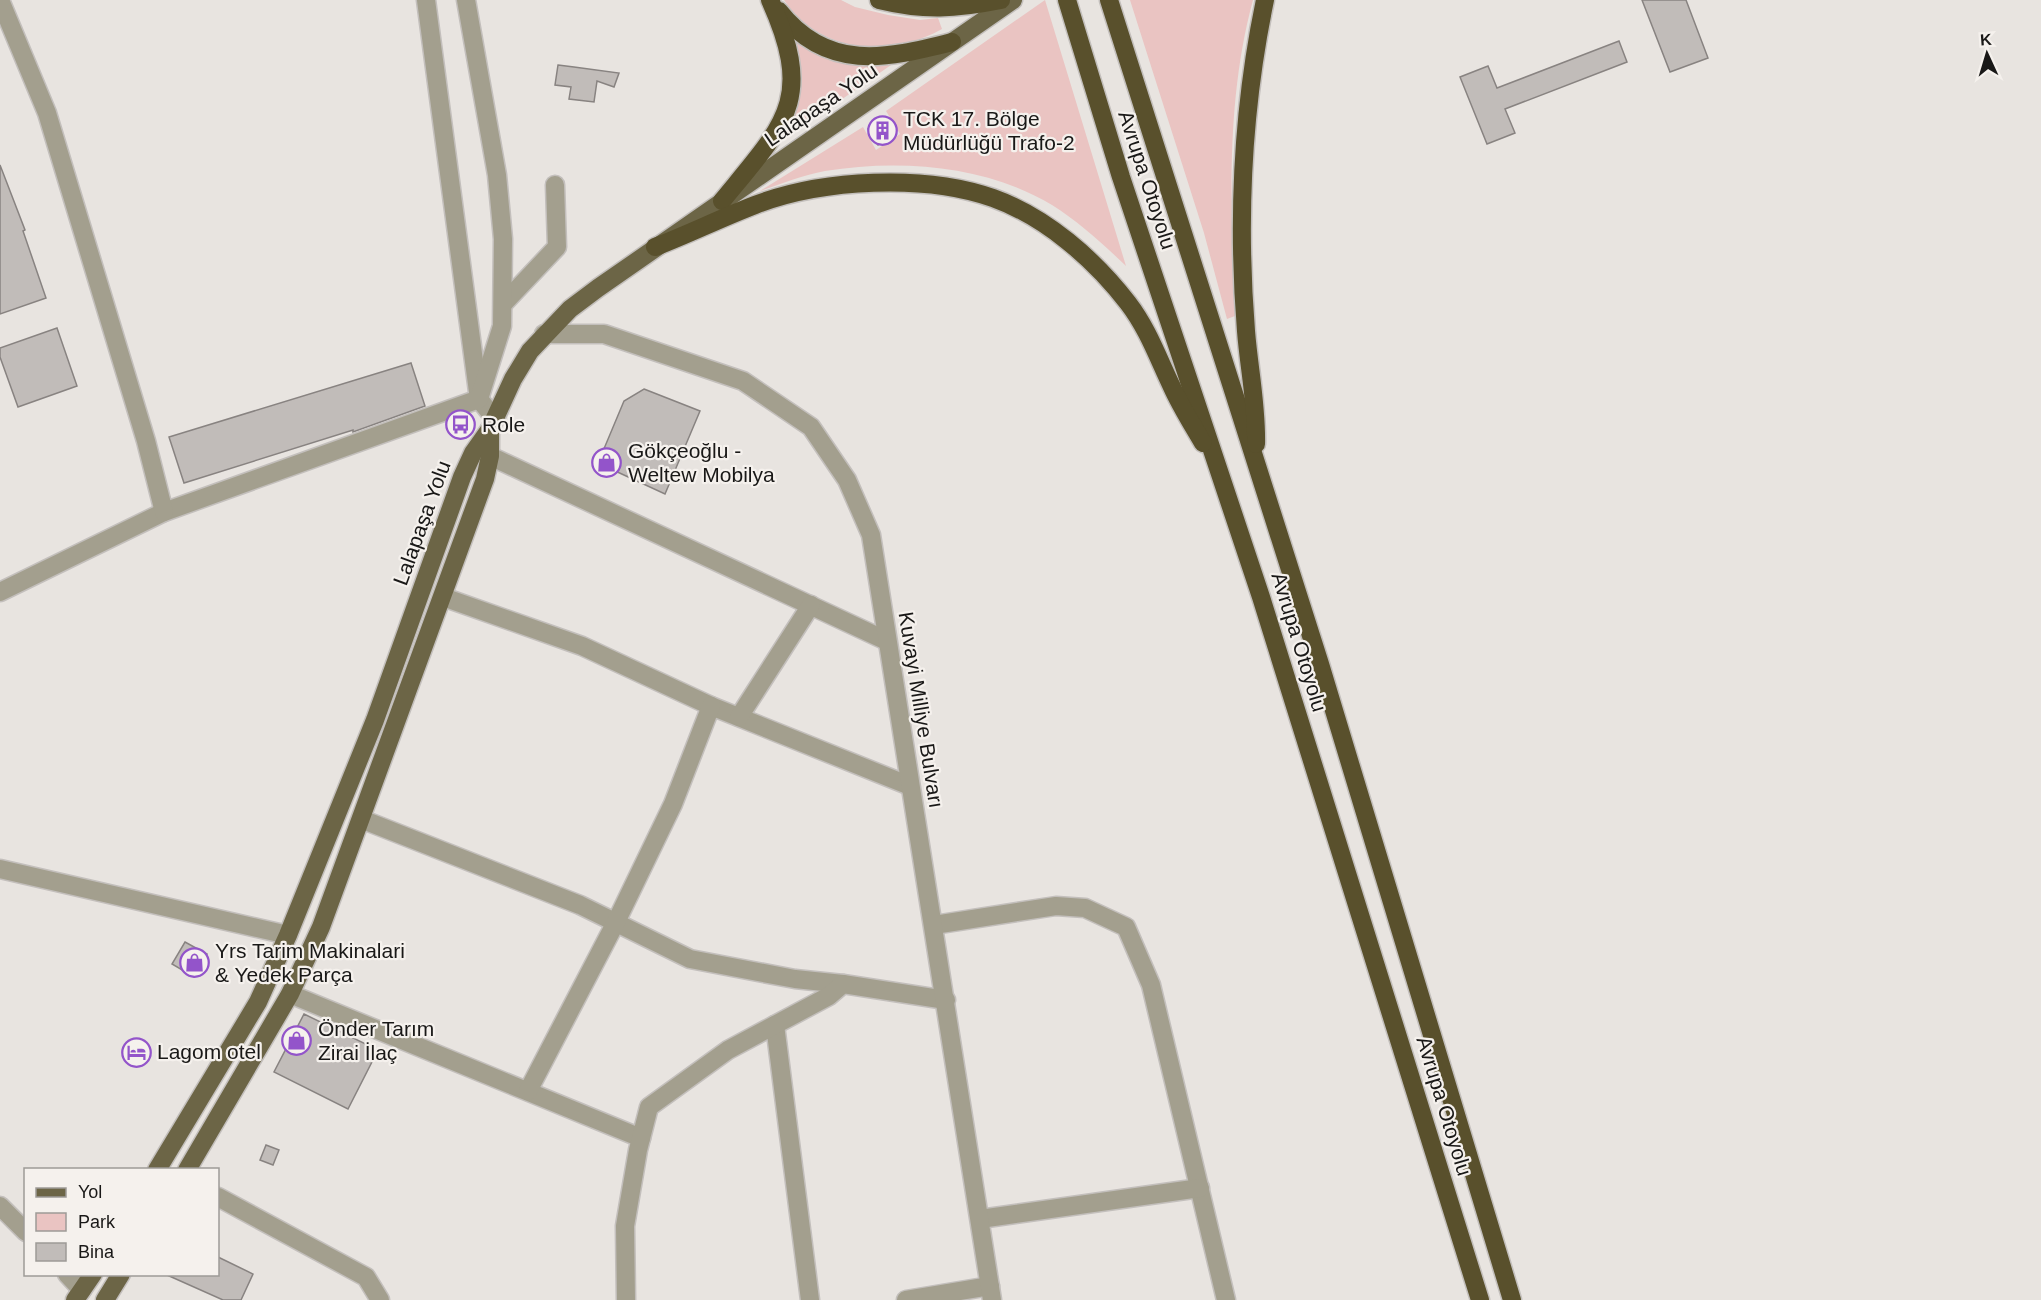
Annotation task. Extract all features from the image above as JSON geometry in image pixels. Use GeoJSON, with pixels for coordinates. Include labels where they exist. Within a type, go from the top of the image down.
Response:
{"type":"FeatureCollection","features":[{"type":"Feature","properties":{"kind":"highway"},"geometry":{"type":"LineString","coordinates":[[770,0],[787,21],[806,37],[837,54],[869,57],[920,50],[952,42]]}},
{"type":"Feature","properties":{"kind":"highway"},"geometry":{"type":"LineString","coordinates":[[722,201],[776,134],[791,101],[793,84],[789,50],[770,0]]}},
{"type":"Feature","properties":{"kind":"highway"},"geometry":{"type":"LineString","coordinates":[[879,0],[926,9],[952,8],[1001,0]]}},
{"type":"Feature","properties":{"kind":"highway","name":"Avrupa Otoyolu"},"geometry":{"type":"LineString","coordinates":[[1067,0],[1121,177],[1222,476],[1480,1300]]}},
{"type":"Feature","properties":{"kind":"highway","name":"Avrupa Otoyolu"},"geometry":{"type":"LineString","coordinates":[[1109,0],[1405,938],[1512,1300]]}},
{"type":"Feature","properties":{"kind":"highway"},"geometry":{"type":"LineString","coordinates":[[1256,461],[1257,426],[1246,330],[1243,144],[1248,88],[1265,0]]}},
{"type":"Feature","properties":{"kind":"highway"},"geometry":{"type":"LineString","coordinates":[[655,247],[702,230],[756,204],[823,188],[886,183],[958,189],[993,198],[1044,226],[1077,248],[1128,302],[1145,327],[1186,415],[1222,476]]}},
{"type":"Feature","properties":{"kind":"main road","name":"Lalapaşa Yolu"},"geometry":{"type":"LineString","coordinates":[[158,1168],[258,1002],[288,935],[375,720],[462,477],[473,453],[492,424],[513,379],[544,334],[570,309],[655,247],[1013,0]]}},
{"type":"Feature","properties":{"kind":"main road","name":"Lalapaşa Yolu"},"geometry":{"type":"LineString","coordinates":[[188,1168],[290,994],[321,927],[485,479],[490,456],[492,424]]}},
{"type":"Feature","properties":{"kind":"main road"},"geometry":{"type":"LineString","coordinates":[[78,1295],[92,1276]]}},
{"type":"Feature","properties":{"kind":"main road"},"geometry":{"type":"LineString","coordinates":[[105,1300],[120,1276]]}},
{"type":"Feature","properties":{"kind":"street"},"geometry":{"type":"LineString","coordinates":[[426,0],[479,399],[492,424]]}},
{"type":"Feature","properties":{"kind":"street"},"geometry":{"type":"LineString","coordinates":[[466,0],[497,175],[503,239],[502,326],[479,399]]}},
{"type":"Feature","properties":{"kind":"street"},"geometry":{"type":"LineString","coordinates":[[3,2],[48,113],[146,441],[164,512]]}},
{"type":"Feature","properties":{"kind":"street"},"geometry":{"type":"LineString","coordinates":[[503,304],[558,246],[555,185]]}},
{"type":"Feature","properties":{"kind":"street","name":"Kuvayi Milliye Bulvarı"},"geometry":{"type":"LineString","coordinates":[[544,334],[604,334],[743,381],[811,427],[848,480],[870,535],[991,1293]]}},
{"type":"Feature","properties":{"kind":"street"},"geometry":{"type":"LineString","coordinates":[[0,592],[164,512],[479,399]]}},
{"type":"Feature","properties":{"kind":"street"},"geometry":{"type":"LineString","coordinates":[[490,456],[887,641]]}},
{"type":"Feature","properties":{"kind":"street"},"geometry":{"type":"LineString","coordinates":[[443,597],[582,646],[711,706],[910,786]]}},
{"type":"Feature","properties":{"kind":"street"},"geometry":{"type":"LineString","coordinates":[[739,717],[811,605]]}},
{"type":"Feature","properties":{"kind":"street"},"geometry":{"type":"LineString","coordinates":[[528,1091],[569,1008],[616,922],[673,804],[711,706]]}},
{"type":"Feature","properties":{"kind":"street"},"geometry":{"type":"LineString","coordinates":[[362,819],[580,904],[690,959],[795,979],[946,1000]]}},
{"type":"Feature","properties":{"kind":"street"},"geometry":{"type":"LineString","coordinates":[[0,869],[288,935]]}},
{"type":"Feature","properties":{"kind":"street"},"geometry":{"type":"LineString","coordinates":[[934,926],[1056,906],[1085,908],[1126,927],[1151,985],[1226,1300]]}},
{"type":"Feature","properties":{"kind":"street"},"geometry":{"type":"LineString","coordinates":[[626,1300],[625,1226],[649,1107],[728,1050],[829,996],[843,984]]}},
{"type":"Feature","properties":{"kind":"street"},"geometry":{"type":"LineString","coordinates":[[290,994],[641,1138]]}},
{"type":"Feature","properties":{"kind":"street"},"geometry":{"type":"LineString","coordinates":[[776,1025],[810,1300]]}},
{"type":"Feature","properties":{"kind":"street"},"geometry":{"type":"LineString","coordinates":[[980,1219],[1200,1188]]}},
{"type":"Feature","properties":{"kind":"street"},"geometry":{"type":"LineString","coordinates":[[219,1198],[366,1277],[380,1300]]}},
{"type":"Feature","properties":{"kind":"street"},"geometry":{"type":"LineString","coordinates":[[0,1206],[24,1230]]}},
{"type":"Feature","properties":{"kind":"street"},"geometry":{"type":"LineString","coordinates":[[68,1276],[78,1295]]}},
{"type":"Feature","properties":{"kind":"street"},"geometry":{"type":"LineString","coordinates":[[906,1300],[991,1293]]}},
{"type":"Feature","properties":{"kind":"green space"},"geometry":{"type":"Polygon","coordinates":[[[784,0],[841,0],[855,7],[888,15],[920,20],[938,18],[942,29],[921,39],[900,45],[856,46],[816,31],[799,18],[784,0]]]}},
{"type":"Feature","properties":{"kind":"green space"},"geometry":{"type":"Polygon","coordinates":[[[1045,0],[1126,266],[1081,226],[1052,205],[999,181],[942,168],[854,167],[800,177],[760,191],[863,127],[876,150],[900,134],[886,111],[1045,0]]]}},
{"type":"Feature","properties":{"kind":"green space"},"geometry":{"type":"Polygon","coordinates":[[[1130,0],[1253,0],[1244,39],[1234,118],[1232,237],[1235,316],[1227,319],[1204,233],[1130,0]]]}},
{"type":"Feature","properties":{"kind":"green space"},"geometry":{"type":"Polygon","coordinates":[[[795,40],[817,53],[839,61],[863,64],[889,63],[891,65],[785,139],[782,136],[793,112],[798,89],[799,66],[795,40]]]}},
{"type":"Feature","properties":{"kind":"building"},"geometry":{"type":"Polygon","coordinates":[[[1642,0],[1686,0],[1708,58],[1670,72],[1642,0]]]}},
{"type":"Feature","properties":{"kind":"building"},"geometry":{"type":"Polygon","coordinates":[[[1619,41],[1627,62],[1505,109],[1515,133],[1487,144],[1460,77],[1488,66],[1497,88],[1619,41]]]}},
{"type":"Feature","properties":{"kind":"building"},"geometry":{"type":"Polygon","coordinates":[[[558,65],[619,73],[614,87],[597,81],[594,102],[569,99],[571,87],[555,85],[558,65]]]}},
{"type":"Feature","properties":{"kind":"building","name":"TCK 17. Bölge Müdürlüğü Trafo-2"},"geometry":{"type":"Polygon","coordinates":[[[886,118],[896,134],[878,145],[868,129],[886,118]]]}},
{"type":"Feature","properties":{"kind":"building"},"geometry":{"type":"Polygon","coordinates":[[[0,165],[25,230],[23,231],[46,298],[0,314],[0,165]]]}},
{"type":"Feature","properties":{"kind":"building"},"geometry":{"type":"Polygon","coordinates":[[[57,328],[77,386],[18,407],[0,357],[0,348],[57,328]]]}},
{"type":"Feature","properties":{"kind":"building"},"geometry":{"type":"Polygon","coordinates":[[[411,363],[425,406],[353,432],[353,430],[184,483],[169,437],[411,363]]]}},
{"type":"Feature","properties":{"kind":"building"},"geometry":{"type":"Polygon","coordinates":[[[644,389],[700,411],[665,494],[598,463],[624,401],[644,389]]]}},
{"type":"Feature","properties":{"kind":"building"},"geometry":{"type":"Polygon","coordinates":[[[185,942],[207,954],[194,977],[172,964],[185,942]]]}},
{"type":"Feature","properties":{"kind":"building"},"geometry":{"type":"Polygon","coordinates":[[[304,1014],[378,1050],[348,1109],[274,1072],[304,1014]]]}},
{"type":"Feature","properties":{"kind":"building"},"geometry":{"type":"Polygon","coordinates":[[[266,1145],[279,1150],[273,1165],[260,1160],[266,1145]]]}},
{"type":"Feature","properties":{"kind":"building"},"geometry":{"type":"Polygon","coordinates":[[[219,1257],[253,1274],[241,1300],[223,1300],[169,1276],[219,1276],[219,1257]]]}},
{"type":"Feature","properties":{"kind":"place","name":"TCK 17. Bölge Müdürlüğü Trafo-2"},"geometry":{"type":"Point","coordinates":[882,131]}},
{"type":"Feature","properties":{"kind":"place","name":"Role"},"geometry":{"type":"Point","coordinates":[461,425]}},
{"type":"Feature","properties":{"kind":"place","name":"Gökçeoğlu - Weltew Mobilya"},"geometry":{"type":"Point","coordinates":[607,463]}},
{"type":"Feature","properties":{"kind":"place","name":"Yrs Tarim Makinalari & Yedek Parça"},"geometry":{"type":"Point","coordinates":[194,963]}},
{"type":"Feature","properties":{"kind":"place","name":"Önder Tarım Zirai İlaç"},"geometry":{"type":"Point","coordinates":[297,1041]}},
{"type":"Feature","properties":{"kind":"place","name":"Lagom otel"},"geometry":{"type":"Point","coordinates":[136,1052]}}]}
